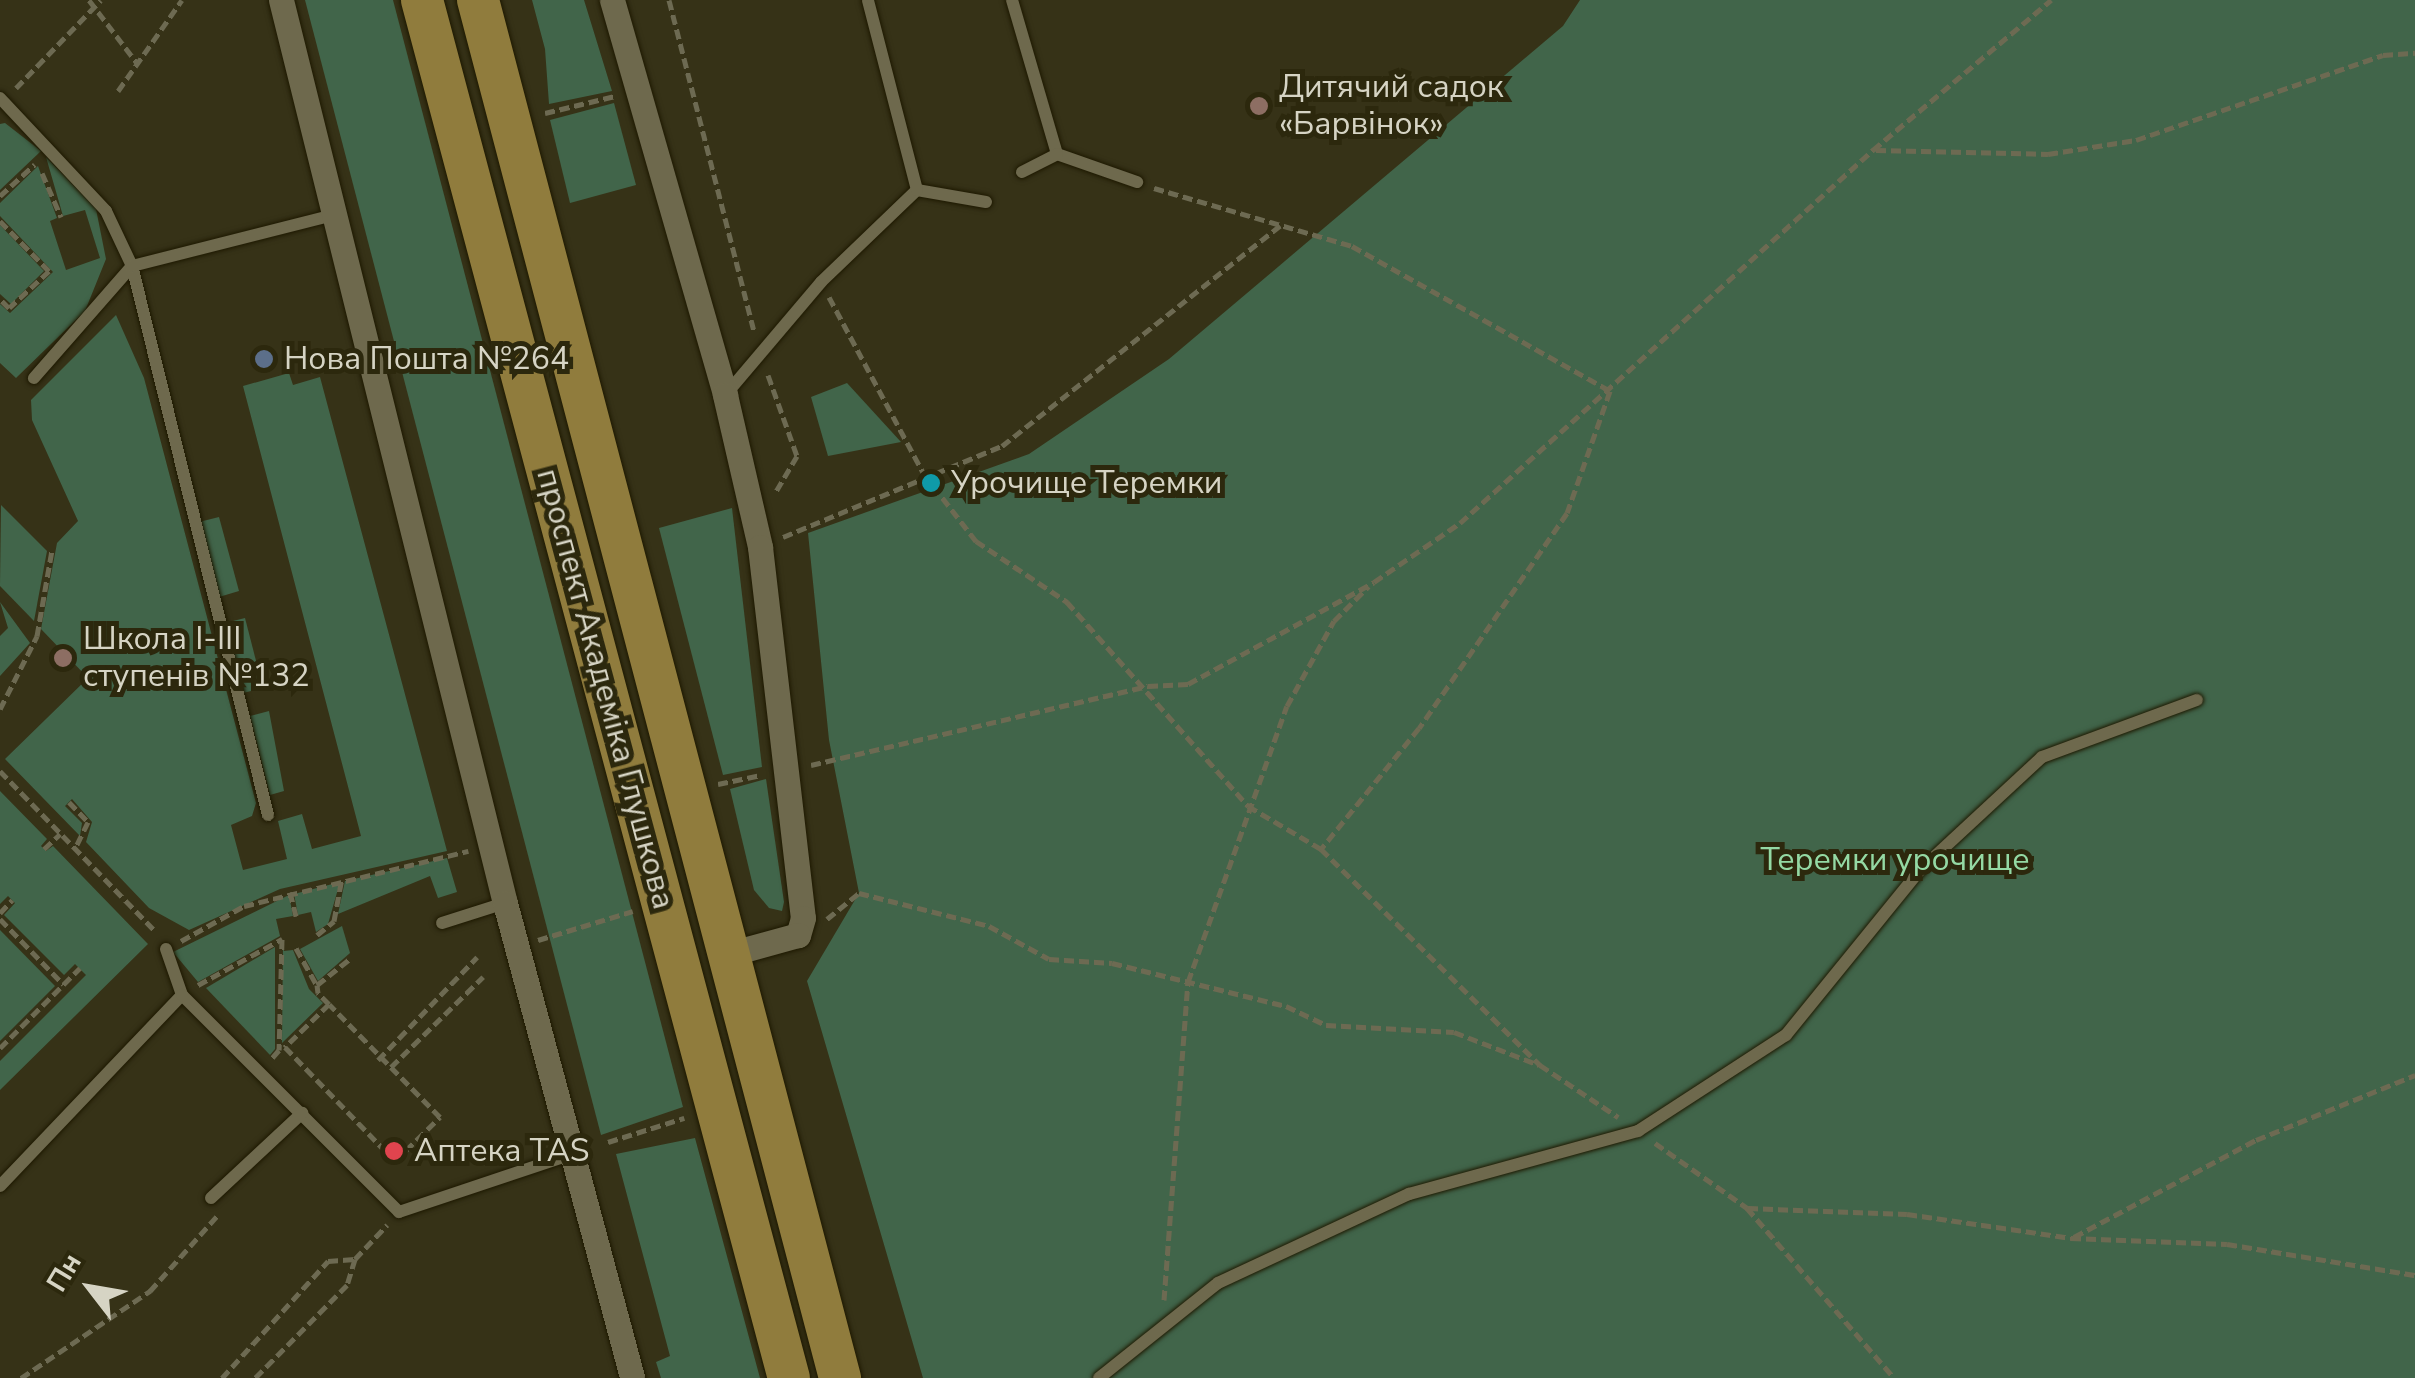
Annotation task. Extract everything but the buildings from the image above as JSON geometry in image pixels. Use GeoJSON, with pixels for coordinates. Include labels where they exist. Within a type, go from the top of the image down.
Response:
{"type":"FeatureCollection","features":[{"type":"Feature","properties":{"kind":"highway","name":"проспект Академіка Глушкова"},"geometry":{"type":"LineString","coordinates":[[422,0],[789,1378]]}},
{"type":"Feature","properties":{"kind":"highway","name":"проспект Академіка Глушкова"},"geometry":{"type":"LineString","coordinates":[[478,0],[840,1378]]}},
{"type":"Feature","properties":{"kind":"street"},"geometry":{"type":"LineString","coordinates":[[281,0],[505,903],[632,1378]]}},
{"type":"Feature","properties":{"kind":"street"},"geometry":{"type":"LineString","coordinates":[[619,3],[725,395],[758,535],[803,918],[798,935],[729,954]]}},
{"type":"Feature","properties":{"kind":"lane"},"geometry":{"type":"LineString","coordinates":[[868,0],[916,190]]}},
{"type":"Feature","properties":{"kind":"lane"},"geometry":{"type":"LineString","coordinates":[[1012,0],[1056,154]]}},
{"type":"Feature","properties":{"kind":"lane"},"geometry":{"type":"LineString","coordinates":[[2,99],[106,211],[132,266],[268,815]]}},
{"type":"Feature","properties":{"kind":"lane"},"geometry":{"type":"LineString","coordinates":[[1022,172],[1056,154],[1137,182]]}},
{"type":"Feature","properties":{"kind":"lane"},"geometry":{"type":"LineString","coordinates":[[725,395],[758,350],[821,282],[916,190]]}},
{"type":"Feature","properties":{"kind":"lane"},"geometry":{"type":"LineString","coordinates":[[916,190],[986,202]]}},
{"type":"Feature","properties":{"kind":"lane"},"geometry":{"type":"LineString","coordinates":[[34,378],[132,266],[334,214]]}},
{"type":"Feature","properties":{"kind":"lane"},"geometry":{"type":"LineString","coordinates":[[1099,1378],[1218,1282],[1409,1194],[1638,1130],[1786,1035],[1920,870],[2042,758],[2196,700]]}},
{"type":"Feature","properties":{"kind":"lane"},"geometry":{"type":"LineString","coordinates":[[442,923],[505,903]]}},
{"type":"Feature","properties":{"kind":"lane"},"geometry":{"type":"LineString","coordinates":[[166,949],[182,995],[399,1212],[570,1155]]}},
{"type":"Feature","properties":{"kind":"lane"},"geometry":{"type":"LineString","coordinates":[[0,1186],[182,995]]}},
{"type":"Feature","properties":{"kind":"lane"},"geometry":{"type":"LineString","coordinates":[[212,1198],[302,1113]]}},
{"type":"Feature","properties":{"kind":"path"},"geometry":{"type":"LineString","coordinates":[[2,99],[92,3],[101,0]]}},
{"type":"Feature","properties":{"kind":"path"},"geometry":{"type":"LineString","coordinates":[[118,91],[182,0]]}},
{"type":"Feature","properties":{"kind":"path"},"geometry":{"type":"LineString","coordinates":[[670,0],[758,350],[797,456],[758,535]]}},
{"type":"Feature","properties":{"kind":"path"},"geometry":{"type":"LineString","coordinates":[[818,763],[1148,686],[1188,684],[1374,582],[1460,523],[1873,150],[2051,0]]}},
{"type":"Feature","properties":{"kind":"path"},"geometry":{"type":"LineString","coordinates":[[92,3],[138,63]]}},
{"type":"Feature","properties":{"kind":"path"},"geometry":{"type":"LineString","coordinates":[[1873,150],[2048,154],[2136,140],[2383,54],[2415,53]]}},
{"type":"Feature","properties":{"kind":"path"},"geometry":{"type":"LineString","coordinates":[[545,113],[618,95]]}},
{"type":"Feature","properties":{"kind":"path"},"geometry":{"type":"LineString","coordinates":[[0,196],[44,154]]}},
{"type":"Feature","properties":{"kind":"path"},"geometry":{"type":"LineString","coordinates":[[38,161],[60,217]]}},
{"type":"Feature","properties":{"kind":"path"},"geometry":{"type":"LineString","coordinates":[[1137,182],[1352,246],[1610,391]]}},
{"type":"Feature","properties":{"kind":"path"},"geometry":{"type":"LineString","coordinates":[[0,221],[49,272],[10,308],[0,299]]}},
{"type":"Feature","properties":{"kind":"path"},"geometry":{"type":"LineString","coordinates":[[758,535],[1002,446],[1280,226]]}},
{"type":"Feature","properties":{"kind":"path"},"geometry":{"type":"LineString","coordinates":[[821,282],[924,474],[976,541],[1066,602],[1148,686],[1248,806],[1322,848],[1540,1065],[1747,1208],[1894,1378]]}},
{"type":"Feature","properties":{"kind":"path"},"geometry":{"type":"LineString","coordinates":[[1322,848],[1419,728],[1567,513],[1610,391]]}},
{"type":"Feature","properties":{"kind":"path"},"geometry":{"type":"LineString","coordinates":[[0,709],[37,636],[52,550]]}},
{"type":"Feature","properties":{"kind":"path"},"geometry":{"type":"LineString","coordinates":[[1161,1328],[1188,982],[1287,706],[1334,621],[1374,582]]}},
{"type":"Feature","properties":{"kind":"path"},"geometry":{"type":"LineString","coordinates":[[0,771],[166,949],[244,906],[490,843]]}},
{"type":"Feature","properties":{"kind":"path"},"geometry":{"type":"LineString","coordinates":[[69,802],[88,822],[76,849]]}},
{"type":"Feature","properties":{"kind":"path"},"geometry":{"type":"LineString","coordinates":[[44,849],[60,834]]}},
{"type":"Feature","properties":{"kind":"path"},"geometry":{"type":"LineString","coordinates":[[316,935],[334,921],[342,878]]}},
{"type":"Feature","properties":{"kind":"path"},"geometry":{"type":"LineString","coordinates":[[290,892],[296,916]]}},
{"type":"Feature","properties":{"kind":"path"},"geometry":{"type":"LineString","coordinates":[[798,935],[860,893],[988,926],[1049,959],[1112,963],[1286,1006],[1326,1025],[1454,1032],[1540,1065]]}},
{"type":"Feature","properties":{"kind":"path"},"geometry":{"type":"LineString","coordinates":[[12,900],[0,916],[64,984]]}},
{"type":"Feature","properties":{"kind":"path"},"geometry":{"type":"LineString","coordinates":[[516,946],[635,910],[640,930]]}},
{"type":"Feature","properties":{"kind":"path"},"geometry":{"type":"LineString","coordinates":[[198,986],[282,939],[282,1049],[341,1103],[395,1161],[440,1117],[329,1004],[296,948]]}},
{"type":"Feature","properties":{"kind":"path"},"geometry":{"type":"LineString","coordinates":[[379,1058],[477,957]]}},
{"type":"Feature","properties":{"kind":"path"},"geometry":{"type":"LineString","coordinates":[[317,986],[351,958]]}},
{"type":"Feature","properties":{"kind":"path"},"geometry":{"type":"LineString","coordinates":[[0,1048],[80,968]]}},
{"type":"Feature","properties":{"kind":"path"},"geometry":{"type":"LineString","coordinates":[[391,1067],[483,977]]}},
{"type":"Feature","properties":{"kind":"path"},"geometry":{"type":"LineString","coordinates":[[270,1060],[329,1004]]}},
{"type":"Feature","properties":{"kind":"path"},"geometry":{"type":"LineString","coordinates":[[2072,1238],[2256,1140],[2415,1076]]}},
{"type":"Feature","properties":{"kind":"path"},"geometry":{"type":"LineString","coordinates":[[608,1142],[685,1122],[680,1103]]}},
{"type":"Feature","properties":{"kind":"path"},"geometry":{"type":"LineString","coordinates":[[21,1378],[150,1290],[210,1230],[234,1176]]}},
{"type":"Feature","properties":{"kind":"path"},"geometry":{"type":"LineString","coordinates":[[1747,1208],[1908,1214],[2072,1238],[2227,1244],[2415,1275]]}},
{"type":"Feature","properties":{"kind":"path"},"geometry":{"type":"LineString","coordinates":[[255,1378],[347,1285],[355,1259],[399,1212]]}},
{"type":"Feature","properties":{"kind":"path"},"geometry":{"type":"LineString","coordinates":[[222,1378],[328,1261],[355,1259]]}},
{"type":"Feature","properties":{"kind":"green space"},"geometry":{"type":"Polygon","coordinates":[[[305,0],[393,0],[683,1107],[601,1135],[305,0]]]}},
{"type":"Feature","properties":{"kind":"green space"},"geometry":{"type":"Polygon","coordinates":[[[532,0],[584,0],[612,91],[549,104],[545,49],[532,0]]]}},
{"type":"Feature","properties":{"kind":"green space","name":"Теремки урочище"},"geometry":{"type":"Polygon","coordinates":[[[1580,0],[2415,0],[2415,1378],[923,1378],[807,981],[859,893],[829,740],[808,533],[1029,454],[1169,359],[1563,26],[1580,0]]]}},
{"type":"Feature","properties":{"kind":"green space"},"geometry":{"type":"Polygon","coordinates":[[[614,103],[636,185],[570,203],[550,120],[614,103]]]}},
{"type":"Feature","properties":{"kind":"green space"},"geometry":{"type":"Polygon","coordinates":[[[5,123],[41,151],[0,190],[0,124],[5,123]]]}},
{"type":"Feature","properties":{"kind":"green space"},"geometry":{"type":"Polygon","coordinates":[[[46,157],[96,209],[106,259],[85,311],[16,378],[0,363],[0,304],[10,313],[53,272],[0,216],[0,203],[38,166],[57,218],[50,221],[66,270],[100,258],[85,210],[63,216],[46,157]]]}},
{"type":"Feature","properties":{"kind":"green space"},"geometry":{"type":"Polygon","coordinates":[[[0,225],[44,271],[11,304],[0,294],[0,225]]]}},
{"type":"Feature","properties":{"kind":"green space"},"geometry":{"type":"Polygon","coordinates":[[[116,315],[144,378],[256,803],[252,816],[231,825],[243,870],[287,859],[278,821],[302,814],[312,849],[361,836],[243,386],[289,373],[293,385],[320,377],[447,851],[280,889],[189,930],[149,908],[86,842],[92,822],[72,799],[65,806],[82,823],[80,836],[5,759],[88,678],[41,629],[57,543],[78,521],[32,420],[31,400],[116,315]]]}},
{"type":"Feature","properties":{"kind":"green space"},"geometry":{"type":"Polygon","coordinates":[[[847,383],[901,442],[828,456],[811,397],[847,383]]]}},
{"type":"Feature","properties":{"kind":"green space"},"geometry":{"type":"Polygon","coordinates":[[[1,505],[47,551],[34,621],[0,586],[1,505]]]}},
{"type":"Feature","properties":{"kind":"green space"},"geometry":{"type":"Polygon","coordinates":[[[732,508],[762,767],[723,775],[659,528],[732,508]]]}},
{"type":"Feature","properties":{"kind":"green space"},"geometry":{"type":"Polygon","coordinates":[[[219,517],[239,591],[219,597],[199,522],[219,517]]]}},
{"type":"Feature","properties":{"kind":"green space"},"geometry":{"type":"Polygon","coordinates":[[[0,602],[30,643],[0,676],[0,636],[8,628],[0,602]]]}},
{"type":"Feature","properties":{"kind":"green space"},"geometry":{"type":"Polygon","coordinates":[[[245,618],[263,688],[243,693],[225,623],[245,618]]]}},
{"type":"Feature","properties":{"kind":"green space"},"geometry":{"type":"Polygon","coordinates":[[[269,711],[284,791],[270,795],[250,716],[269,711]]]}},
{"type":"Feature","properties":{"kind":"green space"},"geometry":{"type":"Polygon","coordinates":[[[766,779],[784,902],[782,911],[769,908],[754,890],[730,789],[766,779]]]}},
{"type":"Feature","properties":{"kind":"green space"},"geometry":{"type":"Polygon","coordinates":[[[0,791],[47,839],[41,846],[46,851],[53,846],[148,944],[0,1090],[0,1061],[86,975],[75,964],[64,975],[4,915],[15,903],[8,896],[0,904],[0,791]]]}},
{"type":"Feature","properties":{"kind":"green space"},"geometry":{"type":"Polygon","coordinates":[[[447,858],[457,892],[438,898],[430,876],[338,914],[345,881],[447,858]]]}},
{"type":"Feature","properties":{"kind":"green space"},"geometry":{"type":"Polygon","coordinates":[[[340,882],[328,924],[316,932],[311,912],[298,915],[294,894],[340,882]]]}},
{"type":"Feature","properties":{"kind":"green space"},"geometry":{"type":"Polygon","coordinates":[[[289,895],[293,916],[276,919],[280,936],[198,982],[173,952],[289,895]]]}},
{"type":"Feature","properties":{"kind":"green space"},"geometry":{"type":"Polygon","coordinates":[[[342,926],[350,953],[318,981],[300,949],[342,926]]]}},
{"type":"Feature","properties":{"kind":"green space"},"geometry":{"type":"Polygon","coordinates":[[[0,930],[55,986],[0,1041],[0,930]]]}},
{"type":"Feature","properties":{"kind":"green space"},"geometry":{"type":"Polygon","coordinates":[[[283,944],[284,951],[293,950],[309,989],[323,1003],[282,1043],[283,944]]]}},
{"type":"Feature","properties":{"kind":"green space"},"geometry":{"type":"Polygon","coordinates":[[[275,947],[275,1049],[270,1055],[206,988],[275,947]]]}},
{"type":"Feature","properties":{"kind":"green space"},"geometry":{"type":"Polygon","coordinates":[[[695,1138],[760,1378],[661,1378],[656,1362],[670,1356],[616,1154],[695,1138]]]}},
{"type":"Feature","properties":{"kind":"place","name":"Дитячий садок «Барвінок»"},"geometry":{"type":"Point","coordinates":[1259,106]}},
{"type":"Feature","properties":{"kind":"place","name":"Нова Пошта №264"},"geometry":{"type":"Point","coordinates":[264,359]}},
{"type":"Feature","properties":{"kind":"place","name":"Урочище Теремки"},"geometry":{"type":"Point","coordinates":[931,483]}},
{"type":"Feature","properties":{"kind":"place","name":"Школа І-ІІІ ступенів №132"},"geometry":{"type":"Point","coordinates":[63,658]}},
{"type":"Feature","properties":{"kind":"place","name":"Аптека TAS"},"geometry":{"type":"Point","coordinates":[394,1151]}}]}
